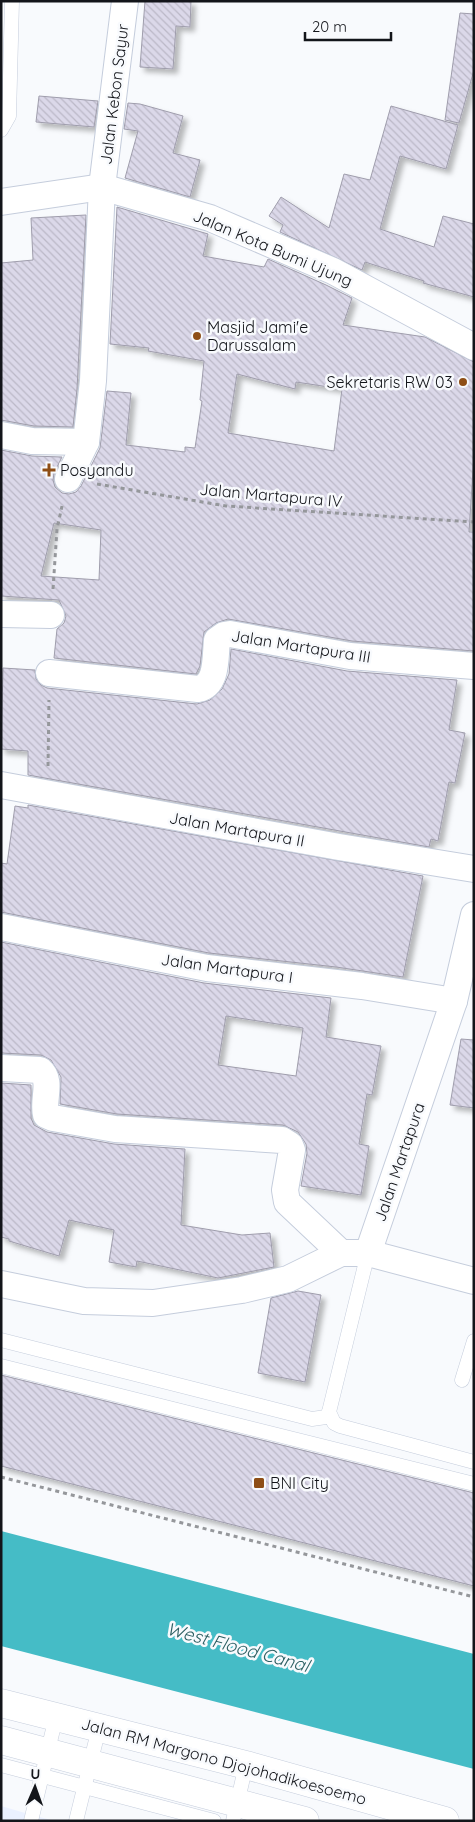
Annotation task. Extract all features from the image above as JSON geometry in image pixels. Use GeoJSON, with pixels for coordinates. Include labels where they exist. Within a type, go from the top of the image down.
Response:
{"type":"FeatureCollection","features":[{"type":"Feature","properties":{"kind":"main road","name":"Jalan RM Margono Djojohadikoesoemo"},"geometry":{"type":"LineString","coordinates":[[1,1703],[246,1765],[445,1821]]}},
{"type":"Feature","properties":{"kind":"main road"},"geometry":{"type":"LineString","coordinates":[[1,1740],[44,1764],[235,1811],[305,1821]]}},
{"type":"Feature","properties":{"kind":"street","name":"Jalan Kebon Sayur"},"geometry":{"type":"LineString","coordinates":[[68,479],[86,442],[93,381],[102,187],[125,1]]}},
{"type":"Feature","properties":{"kind":"street","name":"Jalan Kota Bumi Ujung"},"geometry":{"type":"LineString","coordinates":[[1,202],[102,187],[210,218],[333,271],[474,347]]}},
{"type":"Feature","properties":{"kind":"street"},"geometry":{"type":"LineString","coordinates":[[1,436],[32,441],[86,442]]}},
{"type":"Feature","properties":{"kind":"street"},"geometry":{"type":"LineString","coordinates":[[1,614],[51,615]]}},
{"type":"Feature","properties":{"kind":"street","name":"Jalan Martapura III"},"geometry":{"type":"LineString","coordinates":[[49,674],[198,689],[206,687],[211,682],[218,640],[224,634],[350,656],[474,666]]}},
{"type":"Feature","properties":{"kind":"street","name":"Jalan Martapura II"},"geometry":{"type":"LineString","coordinates":[[1,785],[339,847],[474,869]]}},
{"type":"Feature","properties":{"kind":"street","name":"Jalan Martapura"},"geometry":{"type":"LineString","coordinates":[[368,1253],[454,1002],[468,971],[474,915]]}},
{"type":"Feature","properties":{"kind":"street","name":"Jalan Martapura I"},"geometry":{"type":"LineString","coordinates":[[1,927],[207,968],[362,986],[454,1002]]}},
{"type":"Feature","properties":{"kind":"street"},"geometry":{"type":"LineString","coordinates":[[1,1068],[40,1070],[47,1081],[44,1108],[46,1115],[53,1118],[116,1129],[282,1140],[288,1143],[292,1150],[285,1190],[287,1202],[341,1253]]}},
{"type":"Feature","properties":{"kind":"street"},"geometry":{"type":"LineString","coordinates":[[1,1284],[84,1300],[153,1303],[242,1290],[288,1279],[341,1253],[368,1253],[474,1281]]}},
{"type":"Feature","properties":{"kind":"lane"},"geometry":{"type":"LineString","coordinates":[[1,130],[9,116],[12,1]]}},
{"type":"Feature","properties":{"kind":"lane","name":"Jalan Martapura"},"geometry":{"type":"LineString","coordinates":[[330,1412],[368,1253]]}},
{"type":"Feature","properties":{"kind":"lane"},"geometry":{"type":"LineString","coordinates":[[1,1340],[312,1419],[326,1417],[330,1412]]}},
{"type":"Feature","properties":{"kind":"lane"},"geometry":{"type":"LineString","coordinates":[[462,1380],[474,1341]]}},
{"type":"Feature","properties":{"kind":"lane"},"geometry":{"type":"LineString","coordinates":[[1,1366],[474,1484]]}},
{"type":"Feature","properties":{"kind":"lane"},"geometry":{"type":"LineString","coordinates":[[330,1412],[334,1423],[340,1426],[474,1462]]}},
{"type":"Feature","properties":{"kind":"lane"},"geometry":{"type":"LineString","coordinates":[[31,1821],[56,1717]]}},
{"type":"Feature","properties":{"kind":"lane"},"geometry":{"type":"LineString","coordinates":[[76,1821],[99,1728]]}},
{"type":"Feature","properties":{"kind":"lane"},"geometry":{"type":"LineString","coordinates":[[1,1765],[44,1764]]}},
{"type":"Feature","properties":{"kind":"lane"},"geometry":{"type":"LineString","coordinates":[[235,1811],[246,1765]]}},
{"type":"Feature","properties":{"kind":"lane"},"geometry":{"type":"LineString","coordinates":[[87,1775],[214,1821]]}},
{"type":"Feature","properties":{"kind":"path","name":"Jalan Martapura IV"},"geometry":{"type":"LineString","coordinates":[[68,479],[226,506],[474,522]]}},
{"type":"Feature","properties":{"kind":"path"},"geometry":{"type":"LineString","coordinates":[[1,1477],[474,1597]]}},
{"type":"Feature","properties":{"kind":"shaded area"},"geometry":{"type":"Polygon","coordinates":[[[1,1806],[32,1815],[55,1821],[1,1821],[1,1806]]]}},
{"type":"Feature","properties":{"kind":"water","name":"West Flood Canal"},"geometry":{"type":"Polygon","coordinates":[[[1,1531],[474,1654],[474,1769],[1,1646],[1,1531]]]}},
{"type":"Feature","properties":{"kind":"building"},"geometry":{"type":"Polygon","coordinates":[[[145,1],[191,1],[190,27],[176,26],[173,69],[140,67],[145,1]]]}},
{"type":"Feature","properties":{"kind":"building"},"geometry":{"type":"Polygon","coordinates":[[[460,13],[474,14],[474,70],[459,123],[445,120],[460,13]]]}},
{"type":"Feature","properties":{"kind":"building"},"geometry":{"type":"Polygon","coordinates":[[[39,96],[98,101],[94,127],[36,122],[39,96]]]}},
{"type":"Feature","properties":{"kind":"building"},"geometry":{"type":"Polygon","coordinates":[[[128,103],[140,104],[183,116],[173,153],[200,160],[190,197],[125,178],[138,131],[124,129],[128,103]]]}},
{"type":"Feature","properties":{"kind":"building"},"geometry":{"type":"Polygon","coordinates":[[[391,106],[458,125],[446,169],[400,156],[380,229],[434,247],[443,216],[474,224],[474,297],[423,283],[424,281],[365,262],[362,270],[280,232],[283,225],[269,216],[281,197],[329,228],[344,174],[370,180],[391,106]]]}},
{"type":"Feature","properties":{"kind":"building"},"geometry":{"type":"Polygon","coordinates":[[[117,207],[208,234],[203,256],[264,267],[268,259],[352,298],[343,325],[425,337],[474,362],[474,455],[469,532],[474,532],[474,651],[352,641],[228,619],[216,623],[204,632],[200,666],[196,674],[54,658],[57,629],[64,623],[66,616],[59,600],[1,596],[1,450],[32,456],[62,457],[54,473],[55,487],[62,493],[76,492],[81,486],[100,448],[107,391],[131,393],[126,445],[185,452],[185,447],[195,448],[202,401],[200,400],[204,361],[148,351],[149,348],[110,344],[117,207]],[[237,374],[228,433],[334,451],[342,389],[296,382],[295,389],[237,374]],[[54,523],[41,576],[99,580],[101,530],[54,523]]]}},
{"type":"Feature","properties":{"kind":"building"},"geometry":{"type":"Polygon","coordinates":[[[86,215],[77,389],[73,427],[34,426],[1,420],[1,263],[33,260],[31,218],[86,215]]]}},
{"type":"Feature","properties":{"kind":"building"},"geometry":{"type":"Polygon","coordinates":[[[231,649],[347,671],[457,680],[449,730],[465,733],[455,783],[449,782],[438,841],[431,839],[429,847],[28,775],[28,751],[1,749],[3,668],[35,670],[36,679],[47,688],[197,704],[210,700],[222,689],[229,674],[231,649]]]}},
{"type":"Feature","properties":{"kind":"building"},"geometry":{"type":"Polygon","coordinates":[[[28,805],[423,876],[403,977],[336,967],[209,953],[1,912],[1,863],[7,864],[15,806],[28,808],[28,805]]]}},
{"type":"Feature","properties":{"kind":"building"},"geometry":{"type":"Polygon","coordinates":[[[1,942],[204,983],[331,998],[326,1037],[381,1046],[372,1095],[367,1094],[359,1144],[369,1146],[361,1195],[301,1186],[307,1153],[306,1144],[298,1132],[283,1125],[117,1114],[60,1104],[61,1077],[51,1060],[41,1055],[1,1053],[1,942]],[[226,1016],[218,1065],[296,1076],[303,1028],[226,1016]]]}},
{"type":"Feature","properties":{"kind":"building"},"geometry":{"type":"Polygon","coordinates":[[[461,1039],[474,1040],[474,1108],[450,1105],[461,1039]]]}},
{"type":"Feature","properties":{"kind":"building"},"geometry":{"type":"Polygon","coordinates":[[[1,1083],[31,1085],[31,1118],[34,1125],[47,1132],[114,1144],[185,1149],[181,1225],[242,1235],[270,1233],[274,1267],[218,1278],[137,1261],[136,1267],[109,1262],[114,1230],[69,1220],[59,1256],[1,1237],[1,1083]]]}},
{"type":"Feature","properties":{"kind":"building"},"geometry":{"type":"Polygon","coordinates":[[[298,1291],[321,1295],[305,1382],[258,1373],[271,1298],[298,1291]]]}},
{"type":"Feature","properties":{"kind":"building"},"geometry":{"type":"Polygon","coordinates":[[[1,1375],[474,1493],[474,1586],[1,1466],[1,1375]]]}},
{"type":"Feature","properties":{"kind":"place","name":"Masjid Jami'e Darussalam"},"geometry":{"type":"Point","coordinates":[197,336]}},
{"type":"Feature","properties":{"kind":"place","name":"Sekretaris RW 03"},"geometry":{"type":"Point","coordinates":[463,382]}},
{"type":"Feature","properties":{"kind":"place","name":"Posyandu"},"geometry":{"type":"Point","coordinates":[49,470]}},
{"type":"Feature","properties":{"kind":"place","name":"BNI City"},"geometry":{"type":"Point","coordinates":[259,1483]}}]}
